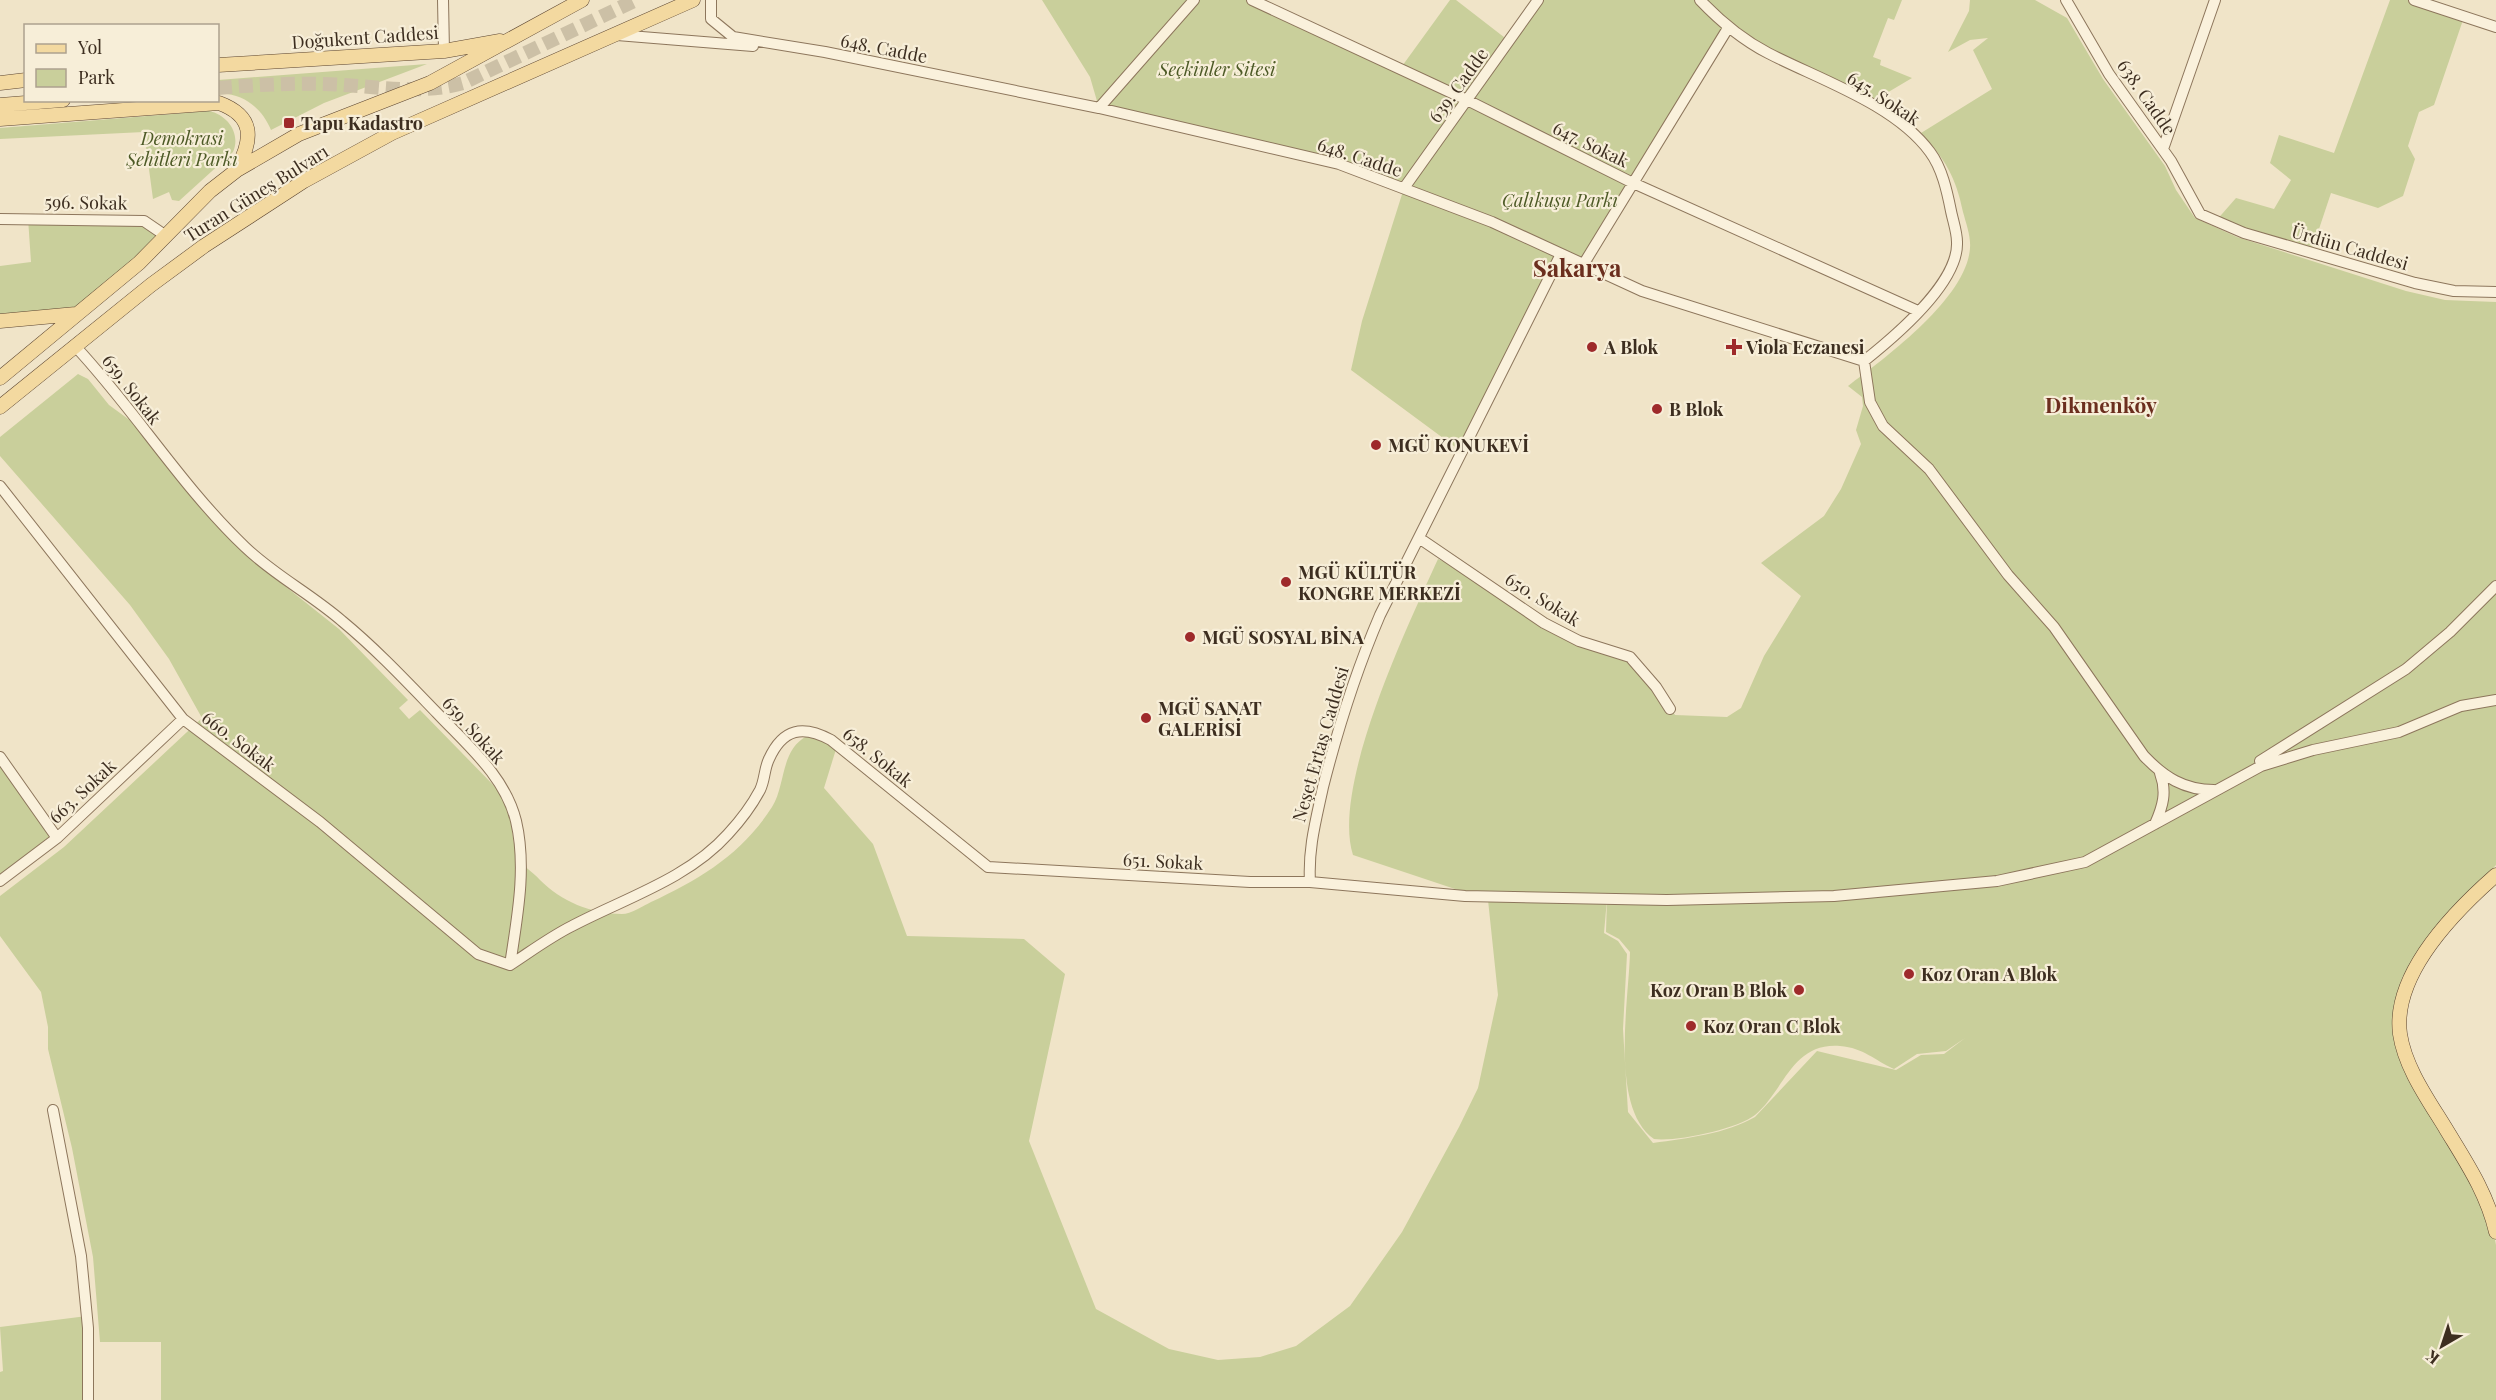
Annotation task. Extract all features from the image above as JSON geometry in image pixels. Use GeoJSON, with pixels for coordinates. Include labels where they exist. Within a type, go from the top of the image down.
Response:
{"type":"FeatureCollection","features":[{"type":"Feature","properties":{"kind":"main road","name":"Turan Güneş Bulvarı"},"geometry":{"type":"LineString","coordinates":[[0,378],[139,263],[218,184],[237,170],[299,134],[430,82],[514,39],[571,3],[582,0]]}},
{"type":"Feature","properties":{"kind":"main road","name":"Turan Güneş Bulvarı"},"geometry":{"type":"LineString","coordinates":[[0,407],[204,246],[304,181],[392,133],[693,0]]}},
{"type":"Feature","properties":{"kind":"main road","name":"Doğukent Caddesi"},"geometry":{"type":"LineString","coordinates":[[219,65],[444,51],[514,39]]}},
{"type":"Feature","properties":{"kind":"main road"},"geometry":{"type":"LineString","coordinates":[[0,83],[24,80]]}},
{"type":"Feature","properties":{"kind":"main road"},"geometry":{"type":"LineString","coordinates":[[0,105],[38,102]]}},
{"type":"Feature","properties":{"kind":"main road"},"geometry":{"type":"LineString","coordinates":[[0,119],[219,103],[238,114],[248,130],[248,147],[237,170]]}},
{"type":"Feature","properties":{"kind":"main road"},"geometry":{"type":"LineString","coordinates":[[0,321],[76,314]]}},
{"type":"Feature","properties":{"kind":"main road"},"geometry":{"type":"LineString","coordinates":[[2496,874],[2466,901],[2436,936],[2409,985],[2400,1020],[2400,1034],[2411,1067],[2483,1193],[2496,1232]]}},
{"type":"Feature","properties":{"kind":"street"},"geometry":{"type":"LineString","coordinates":[[443,0],[444,51]]}},
{"type":"Feature","properties":{"kind":"street"},"geometry":{"type":"LineString","coordinates":[[711,0],[711,19],[733,37],[825,52]]}},
{"type":"Feature","properties":{"kind":"street"},"geometry":{"type":"LineString","coordinates":[[1099,108],[1194,0]]}},
{"type":"Feature","properties":{"kind":"street","name":"647. Sokak"},"geometry":{"type":"LineString","coordinates":[[1252,0],[1467,100],[1631,182],[1918,311]]}},
{"type":"Feature","properties":{"kind":"street","name":"639. Cadde"},"geometry":{"type":"LineString","coordinates":[[1404,188],[1538,0]]}},
{"type":"Feature","properties":{"kind":"street","name":"645. Sokak"},"geometry":{"type":"LineString","coordinates":[[1700,0],[1728,28],[1766,52],[1869,104],[1900,124],[1930,152],[1942,176],[1958,244],[1945,278],[1918,311],[1887,343],[1864,361]]}},
{"type":"Feature","properties":{"kind":"street","name":"638. Cadde"},"geometry":{"type":"LineString","coordinates":[[2066,0],[2109,74],[2163,149],[2200,214]]}},
{"type":"Feature","properties":{"kind":"street"},"geometry":{"type":"LineString","coordinates":[[2163,149],[2215,0]]}},
{"type":"Feature","properties":{"kind":"street"},"geometry":{"type":"LineString","coordinates":[[2414,0],[2496,27]]}},
{"type":"Feature","properties":{"kind":"street"},"geometry":{"type":"LineString","coordinates":[[1583,265],[1631,182],[1728,28]]}},
{"type":"Feature","properties":{"kind":"street"},"geometry":{"type":"LineString","coordinates":[[617,35],[825,52]]}},
{"type":"Feature","properties":{"kind":"street","name":"648. Cadde"},"geometry":{"type":"LineString","coordinates":[[825,52],[1099,108],[1339,164],[1492,222],[1642,291],[1864,361]]}},
{"type":"Feature","properties":{"kind":"street","name":"Ürdün Caddesi"},"geometry":{"type":"LineString","coordinates":[[2200,214],[2244,233],[2415,283],[2454,291],[2496,292]]}},
{"type":"Feature","properties":{"kind":"street","name":"596. Sokak"},"geometry":{"type":"LineString","coordinates":[[0,219],[144,220],[166,236]]}},
{"type":"Feature","properties":{"kind":"street","name":"Neşet Ertaş Caddesi"},"geometry":{"type":"LineString","coordinates":[[1310,882],[1308,856],[1315,818],[1344,709],[1380,615],[1561,254]]}},
{"type":"Feature","properties":{"kind":"street","name":"659. Sokak"},"geometry":{"type":"LineString","coordinates":[[75,346],[224,527],[255,556],[342,621],[398,672],[488,767],[504,789],[516,820],[521,852],[518,910],[510,965]]}},
{"type":"Feature","properties":{"kind":"street"},"geometry":{"type":"LineString","coordinates":[[1864,361],[1870,402],[1883,426],[1929,469],[2008,575],[2054,627],[2144,756],[2160,773],[2185,786],[2215,790],[2261,766],[2399,732],[2461,706],[2496,700]]}},
{"type":"Feature","properties":{"kind":"street","name":"660. Sokak"},"geometry":{"type":"LineString","coordinates":[[0,486],[183,719],[320,822],[478,954],[510,965]]}},
{"type":"Feature","properties":{"kind":"street","name":"650. Sokak"},"geometry":{"type":"LineString","coordinates":[[1419,538],[1544,623],[1579,640],[1630,657],[1656,687],[1670,709]]}},
{"type":"Feature","properties":{"kind":"street"},"geometry":{"type":"LineString","coordinates":[[2215,790],[2406,669],[2450,632],[2496,586]]}},
{"type":"Feature","properties":{"kind":"street","name":"663. Sokak"},"geometry":{"type":"LineString","coordinates":[[0,882],[57,838],[183,719]]}},
{"type":"Feature","properties":{"kind":"street","name":"658. Sokak"},"geometry":{"type":"LineString","coordinates":[[510,965],[569,928],[663,881],[707,854],[728,835],[761,788],[768,760],[776,747],[789,734],[801,730],[815,731],[831,740],[988,867]]}},
{"type":"Feature","properties":{"kind":"street"},"geometry":{"type":"LineString","coordinates":[[0,757],[57,838]]}},
{"type":"Feature","properties":{"kind":"street"},"geometry":{"type":"LineString","coordinates":[[2156,824],[2163,802],[2163,783],[2160,773]]}},
{"type":"Feature","properties":{"kind":"street","name":"651. Sokak"},"geometry":{"type":"LineString","coordinates":[[988,867],[1250,882],[1310,882],[1465,896],[1666,900],[1834,896],[1997,881],[2085,862],[2215,790]]}},
{"type":"Feature","properties":{"kind":"street"},"geometry":{"type":"LineString","coordinates":[[53,1110],[81,1256],[88,1328],[88,1400]]}},
{"type":"Feature","properties":{"kind":"green space"},"geometry":{"type":"Polygon","coordinates":[[[1042,0],[1252,0],[1400,69],[1450,0],[1456,0],[1509,41],[1538,0],[1902,0],[1894,20],[1888,18],[1873,57],[1881,60],[1880,65],[1912,78],[1880,97],[1874,107],[1728,28],[1583,265],[1561,255],[1462,452],[1351,370],[1362,321],[1404,188],[1339,164],[1099,108],[1090,77],[1042,0]]]}},
{"type":"Feature","properties":{"kind":"green space"},"geometry":{"type":"Polygon","coordinates":[[[1970,0],[2035,0],[2067,18],[2103,79],[2165,166],[2176,190],[2195,218],[2237,237],[2406,291],[2445,300],[2496,302],[2496,865],[2426,943],[2399,1028],[2493,1230],[2496,1245],[2496,1400],[161,1400],[161,1342],[100,1342],[93,1257],[72,1148],[48,1049],[48,1027],[41,992],[0,936],[0,896],[64,847],[202,718],[169,659],[130,605],[0,456],[0,437],[78,374],[88,379],[109,405],[131,421],[200,505],[266,571],[339,629],[408,700],[399,708],[409,719],[420,710],[503,795],[507,802],[515,849],[520,860],[548,887],[577,905],[599,912],[626,914],[703,874],[733,852],[760,824],[772,807],[788,759],[798,742],[807,736],[837,746],[824,788],[873,844],[907,936],[1024,939],[1065,974],[1029,1141],[1096,1309],[1169,1349],[1218,1360],[1260,1357],[1296,1346],[1350,1306],[1402,1232],[1478,1088],[1498,995],[1488,900],[1353,855],[1349,825],[1353,789],[1362,748],[1376,706],[1392,663],[1438,559],[1465,571],[1548,629],[1634,663],[1661,693],[1675,715],[1727,717],[1741,708],[1764,656],[1801,596],[1761,563],[1824,516],[1841,489],[1861,444],[1856,430],[1863,406],[1862,397],[1848,386],[1922,325],[1955,287],[1965,267],[1970,239],[1957,189],[1943,160],[1921,133],[1992,89],[1973,50],[1988,38],[1970,40],[1948,52],[1969,11],[1970,0]],[[1607,899],[1604,933],[1618,941],[1627,954],[1623,1029],[1626,1078],[1625,1024],[1630,952],[1619,939],[1606,932],[1607,899]],[[1965,1038],[1946,1051],[1917,1054],[1894,1069],[1856,1049],[1840,1046],[1824,1047],[1800,1060],[1755,1115],[1735,1125],[1706,1133],[1654,1139],[1640,1124],[1631,1103],[1626,1079],[1628,1112],[1653,1143],[1693,1137],[1731,1128],[1755,1117],[1817,1051],[1896,1070],[1921,1055],[1944,1054],[1965,1038]]]}},
{"type":"Feature","properties":{"kind":"green space"},"geometry":{"type":"Polygon","coordinates":[[[2390,0],[2414,0],[2464,17],[2434,105],[2419,112],[2408,146],[2415,159],[2403,196],[2378,208],[2331,193],[2311,253],[2215,222],[2236,198],[2274,209],[2291,180],[2270,163],[2279,135],[2334,153],[2390,0]]]}},
{"type":"Feature","properties":{"kind":"green space"},"geometry":{"type":"Polygon","coordinates":[[[427,64],[324,103],[271,130],[257,108],[250,103],[235,96],[219,94],[219,80],[427,64]]]}},
{"type":"Feature","properties":{"kind":"green space","name":"Demokrasi Şehitleri Parkı"},"geometry":{"type":"Polygon","coordinates":[[[209,111],[222,117],[231,126],[235,139],[233,152],[179,201],[172,200],[169,192],[153,199],[144,132],[0,139],[0,128],[209,111]]]}},
{"type":"Feature","properties":{"kind":"green space"},"geometry":{"type":"Polygon","coordinates":[[[28,218],[144,221],[166,236],[76,314],[0,321],[0,266],[31,262],[28,218]]]}},
{"type":"Feature","properties":{"kind":"green space"},"geometry":{"type":"Polygon","coordinates":[[[0,757],[57,838],[0,881],[0,757]]]}},
{"type":"Feature","properties":{"kind":"green space"},"geometry":{"type":"Polygon","coordinates":[[[87,1316],[88,1400],[0,1400],[0,1372],[3,1371],[0,1327],[87,1316]]]}},
{"type":"Feature","properties":{"kind":"tunnel"},"geometry":{"type":"LineString","coordinates":[[219,88],[298,84],[394,89],[446,87],[463,83],[636,0]]}},
{"type":"Feature","properties":{"kind":"place","name":"Tapu Kadastro"},"geometry":{"type":"Point","coordinates":[289,123]}},
{"type":"Feature","properties":{"kind":"place","name":"A Blok"},"geometry":{"type":"Point","coordinates":[1592,347]}},
{"type":"Feature","properties":{"kind":"place","name":"Viola Eczanesi"},"geometry":{"type":"Point","coordinates":[1734,347]}},
{"type":"Feature","properties":{"kind":"place","name":"B Blok"},"geometry":{"type":"Point","coordinates":[1657,409]}},
{"type":"Feature","properties":{"kind":"place","name":"MGÜ KONUKEVİ"},"geometry":{"type":"Point","coordinates":[1376,445]}},
{"type":"Feature","properties":{"kind":"place","name":"MGÜ KÜLTÜR KONGRE MERKEZİ"},"geometry":{"type":"Point","coordinates":[1286,582]}},
{"type":"Feature","properties":{"kind":"place","name":"MGÜ SOSYAL BİNA"},"geometry":{"type":"Point","coordinates":[1190,637]}},
{"type":"Feature","properties":{"kind":"place","name":"MGÜ SANAT GALERİSİ"},"geometry":{"type":"Point","coordinates":[1146,718]}},
{"type":"Feature","properties":{"kind":"place","name":"Koz Oran A Blok"},"geometry":{"type":"Point","coordinates":[1909,974]}},
{"type":"Feature","properties":{"kind":"place","name":"Koz Oran B Blok"},"geometry":{"type":"Point","coordinates":[1799,990]}},
{"type":"Feature","properties":{"kind":"place","name":"Koz Oran C Blok"},"geometry":{"type":"Point","coordinates":[1691,1026]}},
{"type":"Feature","properties":{"kind":"district","name":"Sakarya"},"geometry":{"type":"Point","coordinates":[1577,267]}},
{"type":"Feature","properties":{"kind":"district","name":"Dikmenköy"},"geometry":{"type":"Point","coordinates":[2101,404]}},
{"type":"Feature","properties":{"kind":"park label","name":"Seçkinler Sitesi"},"geometry":{"type":"Point","coordinates":[1217,69]}},
{"type":"Feature","properties":{"kind":"park label","name":"Çalıkuşu Parkı"},"geometry":{"type":"Point","coordinates":[1560,200]}}]}
